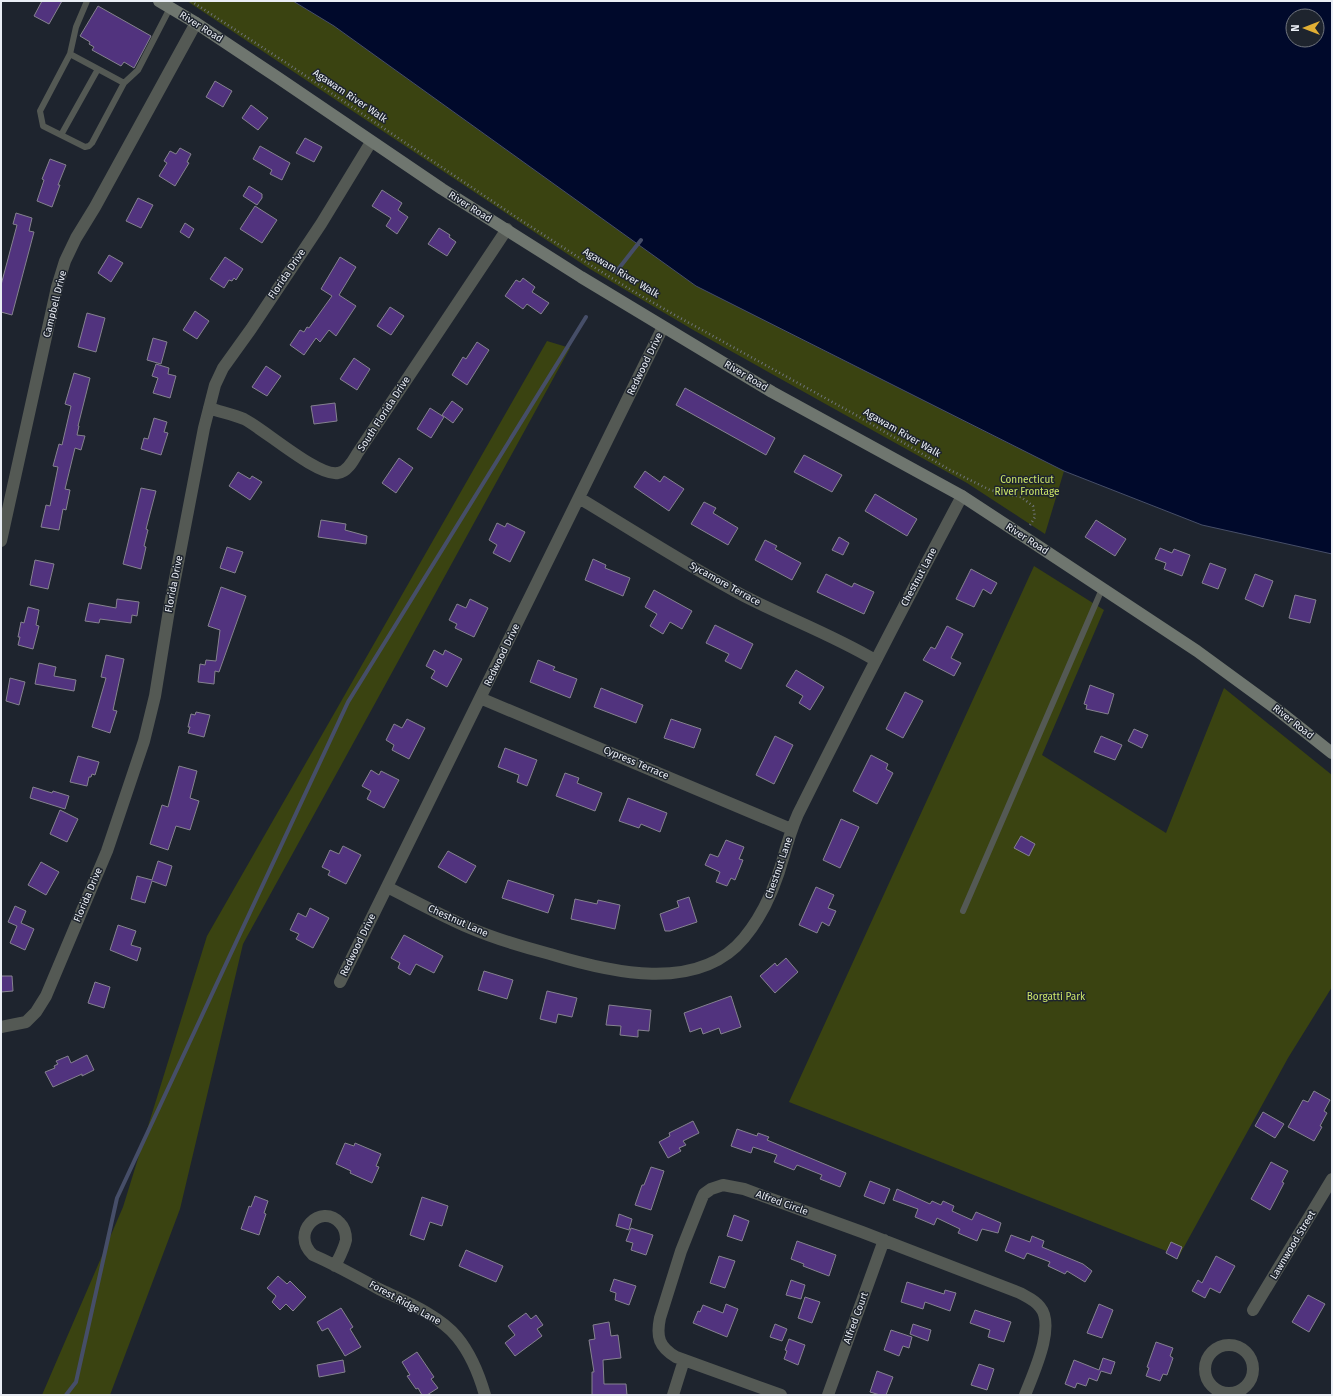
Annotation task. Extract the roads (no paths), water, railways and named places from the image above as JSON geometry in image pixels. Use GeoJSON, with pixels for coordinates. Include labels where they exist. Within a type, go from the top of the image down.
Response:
{"type":"FeatureCollection","features":[{"type":"Feature","properties":{"kind":"street","name":"River Road"},"geometry":{"type":"LineString","coordinates":[[159,1],[196,23],[442,189],[663,327],[772,392],[962,496],[1203,655],[1279,711],[1332,753]]}},
{"type":"Feature","properties":{"kind":"street","name":"Campbell Drive"},"geometry":{"type":"LineString","coordinates":[[1,541],[57,287],[66,260],[76,238],[95,207],[196,23]]}},
{"type":"Feature","properties":{"kind":"street","name":"Florida Drive"},"geometry":{"type":"LineString","coordinates":[[1,1027],[26,1022],[36,1012],[46,996],[107,851],[132,781],[144,742],[155,696],[168,610],[204,428],[215,385],[223,368],[251,329],[321,224],[371,142]]}},
{"type":"Feature","properties":{"kind":"street","name":"South Florida Drive"},"geometry":{"type":"LineString","coordinates":[[209,408],[243,419],[308,463],[332,473],[341,473],[358,454],[507,229]]}},
{"type":"Feature","properties":{"kind":"street","name":"Redwood Drive"},"geometry":{"type":"LineString","coordinates":[[340,982],[663,327]]}},
{"type":"Feature","properties":{"kind":"street","name":"Chestnut Lane"},"geometry":{"type":"LineString","coordinates":[[387,887],[471,928],[502,940],[562,958],[610,969],[648,974],[672,973],[698,968],[709,964],[732,951],[743,940],[756,922],[769,899],[780,872],[791,829],[798,813],[875,660],[962,496]]}},
{"type":"Feature","properties":{"kind":"street","name":"Sycamore Terrace"},"geometry":{"type":"LineString","coordinates":[[579,498],[743,595],[774,611],[846,643],[875,660]]}},
{"type":"Feature","properties":{"kind":"street","name":"Cypress Terrace"},"geometry":{"type":"LineString","coordinates":[[480,698],[791,829]]}},
{"type":"Feature","properties":{"kind":"street","name":"Lawnwood Street"},"geometry":{"type":"LineString","coordinates":[[1253,1310],[1332,1179]]}},
{"type":"Feature","properties":{"kind":"street","name":"Alfred Circle"},"geometry":{"type":"LineString","coordinates":[[781,1395],[671,1354],[662,1344],[658,1333],[658,1324],[681,1250],[694,1216],[704,1194],[711,1189],[723,1185],[744,1189],[884,1240],[1020,1293],[1029,1298],[1040,1307],[1046,1318],[1046,1331],[1025,1395]]}},
{"type":"Feature","properties":{"kind":"street","name":"Alfred Court"},"geometry":{"type":"LineString","coordinates":[[828,1395],[884,1240]]}},
{"type":"Feature","properties":{"kind":"street","name":"Forest Ridge Lane"},"geometry":{"type":"LineString","coordinates":[[335,1266],[416,1308],[444,1325],[456,1336],[466,1350],[474,1365],[485,1395]]}},
{"type":"Feature","properties":{"kind":"street"},"geometry":{"type":"LineString","coordinates":[[1223,1345],[1234,1345],[1244,1350],[1250,1357],[1253,1366],[1252,1375],[1248,1383],[1238,1392],[1229,1394],[1219,1393],[1207,1381],[1204,1370],[1206,1359],[1209,1354],[1218,1347],[1223,1345]]}},
{"type":"Feature","properties":{"kind":"street"},"geometry":{"type":"LineString","coordinates":[[673,1395],[684,1360]]}},
{"type":"Feature","properties":{"kind":"lane"},"geometry":{"type":"LineString","coordinates":[[88,1],[76,27],[70,54],[40,111],[43,126],[85,147],[89,146],[124,83],[138,70],[170,8]]}},
{"type":"Feature","properties":{"kind":"lane"},"geometry":{"type":"LineString","coordinates":[[70,54],[124,83]]}},
{"type":"Feature","properties":{"kind":"lane"},"geometry":{"type":"LineString","coordinates":[[61,135],[98,69]]}},
{"type":"Feature","properties":{"kind":"lane"},"geometry":{"type":"LineString","coordinates":[[963,911],[1102,589]]}},
{"type":"Feature","properties":{"kind":"water"},"geometry":{"type":"Polygon","coordinates":[[[293,1],[1332,1],[1332,554],[1202,525],[1064,471],[696,286],[334,26],[293,1]]]}},
{"type":"Feature","properties":{"kind":"waterway"},"geometry":{"type":"LineString","coordinates":[[616,272],[641,240]]}},
{"type":"Feature","properties":{"kind":"waterway"},"geometry":{"type":"LineString","coordinates":[[66,1395],[76,1382],[117,1198],[348,702],[586,317]]}},
{"type":"Feature","properties":{"kind":"park label","name":"Connecticut River Frontage"},"geometry":{"type":"Point","coordinates":[1027,486]}},
{"type":"Feature","properties":{"kind":"park label","name":"Borgatti Park"},"geometry":{"type":"Point","coordinates":[1056,997]}}]}
